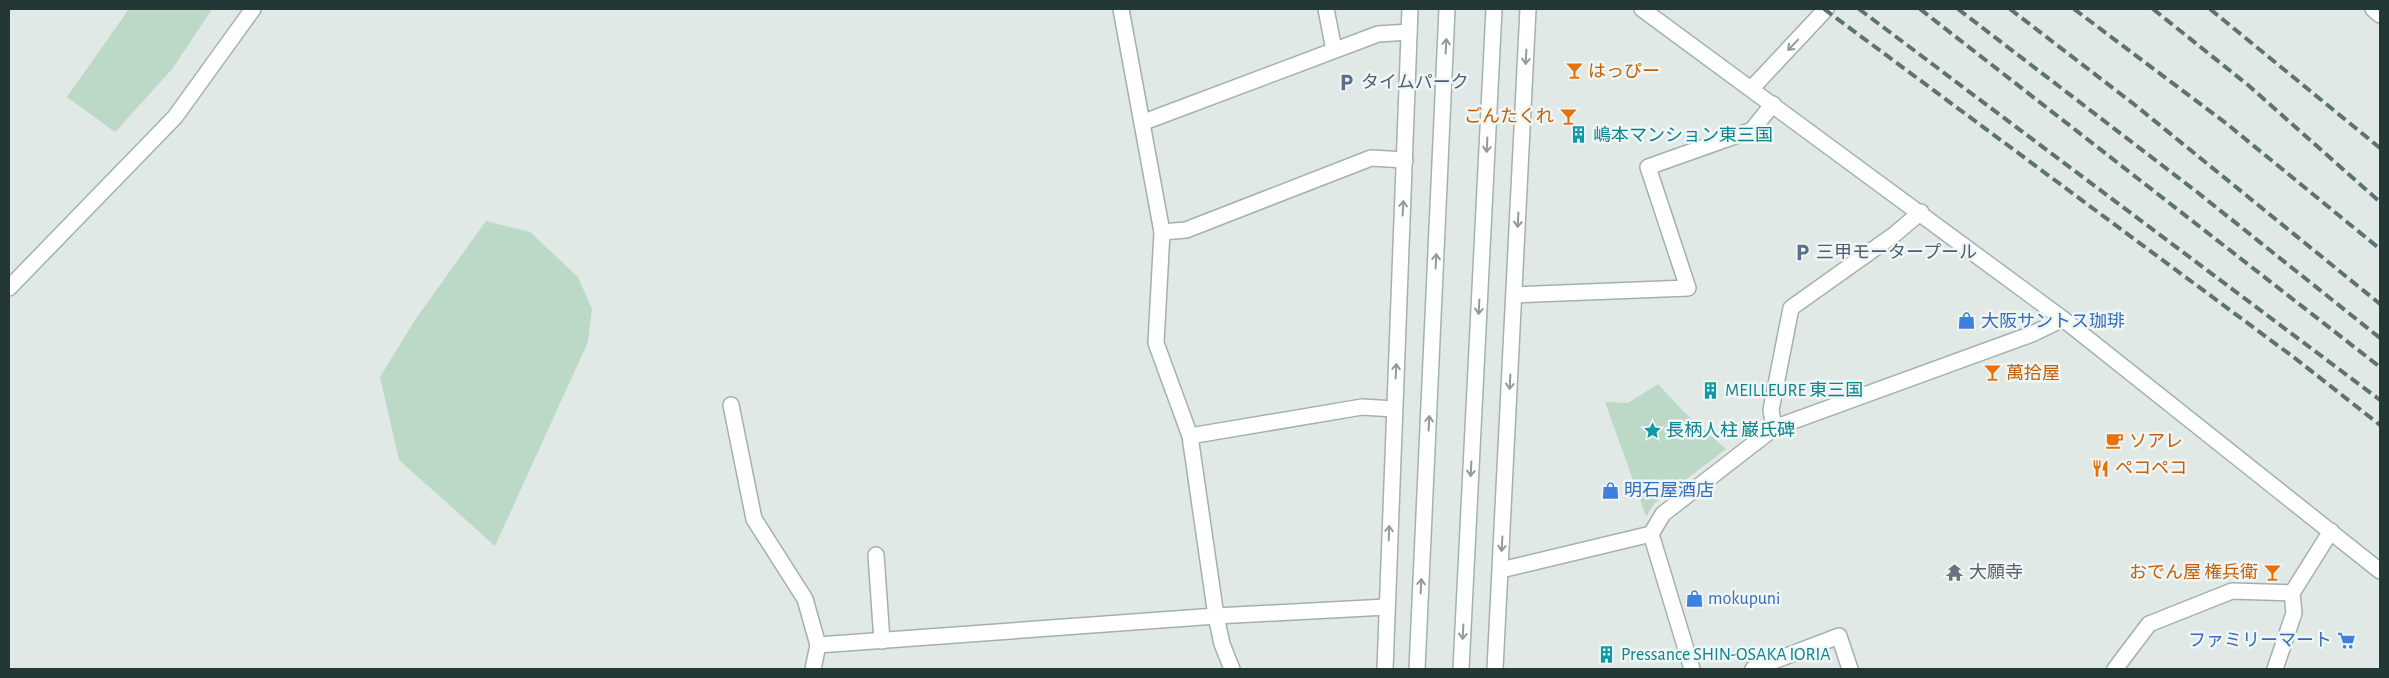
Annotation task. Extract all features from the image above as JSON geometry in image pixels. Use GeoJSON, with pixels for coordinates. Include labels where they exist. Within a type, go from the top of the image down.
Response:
{"type":"FeatureCollection","features":[{"type":"Feature","properties":{"kind":"street"},"geometry":{"type":"LineString","coordinates":[[9,288],[175,117],[253,9]]}},
{"type":"Feature","properties":{"kind":"street"},"geometry":{"type":"LineString","coordinates":[[1121,9],[1144,122],[1162,232],[1156,343],[1190,436],[1216,616],[1222,644],[1232,669]]}},
{"type":"Feature","properties":{"kind":"street"},"geometry":{"type":"LineString","coordinates":[[1326,9],[1334,50]]}},
{"type":"Feature","properties":{"kind":"street"},"geometry":{"type":"LineString","coordinates":[[1385,669],[1410,9]]}},
{"type":"Feature","properties":{"kind":"street"},"geometry":{"type":"LineString","coordinates":[[1417,669],[1447,9]]}},
{"type":"Feature","properties":{"kind":"street"},"geometry":{"type":"LineString","coordinates":[[1461,669],[1494,9]]}},
{"type":"Feature","properties":{"kind":"street"},"geometry":{"type":"LineString","coordinates":[[1495,669],[1528,9]]}},
{"type":"Feature","properties":{"kind":"street"},"geometry":{"type":"LineString","coordinates":[[1642,9],[1921,212],[2063,319],[2380,571]]}},
{"type":"Feature","properties":{"kind":"street"},"geometry":{"type":"LineString","coordinates":[[1752,88],[1826,9]]}},
{"type":"Feature","properties":{"kind":"street"},"geometry":{"type":"LineString","coordinates":[[2373,9],[2380,15]]}},
{"type":"Feature","properties":{"kind":"street"},"geometry":{"type":"LineString","coordinates":[[1144,122],[1378,34],[1409,32]]}},
{"type":"Feature","properties":{"kind":"street"},"geometry":{"type":"LineString","coordinates":[[1514,295],[1688,288],[1648,167],[1752,130],[1773,104]]}},
{"type":"Feature","properties":{"kind":"street"},"geometry":{"type":"LineString","coordinates":[[1162,232],[1186,230],[1371,158],[1405,160]]}},
{"type":"Feature","properties":{"kind":"street"},"geometry":{"type":"LineString","coordinates":[[1774,428],[1771,410],[1791,308],[1895,234],[1921,212]]}},
{"type":"Feature","properties":{"kind":"street"},"geometry":{"type":"LineString","coordinates":[[1500,570],[1651,534],[1663,514],[1774,428],[2032,334],[2063,319]]}},
{"type":"Feature","properties":{"kind":"street"},"geometry":{"type":"LineString","coordinates":[[730,405],[754,519],[805,600],[818,645],[813,669]]}},
{"type":"Feature","properties":{"kind":"street"},"geometry":{"type":"LineString","coordinates":[[1190,436],[1362,407],[1394,409]]}},
{"type":"Feature","properties":{"kind":"street"},"geometry":{"type":"LineString","coordinates":[[2275,669],[2294,613],[2292,593],[2330,531]]}},
{"type":"Feature","properties":{"kind":"street"},"geometry":{"type":"LineString","coordinates":[[1651,534],[1692,669]]}},
{"type":"Feature","properties":{"kind":"street"},"geometry":{"type":"LineString","coordinates":[[876,555],[882,641]]}},
{"type":"Feature","properties":{"kind":"street"},"geometry":{"type":"LineString","coordinates":[[2115,669],[2149,624],[2232,591],[2292,593]]}},
{"type":"Feature","properties":{"kind":"street"},"geometry":{"type":"LineString","coordinates":[[818,645],[1216,616],[1386,607]]}},
{"type":"Feature","properties":{"kind":"street"},"geometry":{"type":"LineString","coordinates":[[1753,669],[1839,636],[1850,669]]}},
{"type":"Feature","properties":{"kind":"green space"},"geometry":{"type":"Polygon","coordinates":[[[129,9],[212,9],[173,68],[115,132],[67,97],[129,9]]]}},
{"type":"Feature","properties":{"kind":"green space"},"geometry":{"type":"Polygon","coordinates":[[[486,221],[530,232],[578,277],[592,309],[588,342],[495,546],[399,460],[380,377],[415,320],[486,221]]]}},
{"type":"Feature","properties":{"kind":"green space"},"geometry":{"type":"Polygon","coordinates":[[[1658,384],[1683,411],[1726,449],[1655,503],[1646,516],[1605,402],[1628,403],[1658,384]]]}},
{"type":"Feature","properties":{"kind":"railway"},"geometry":{"type":"LineString","coordinates":[[1824,9],[2296,359],[2380,425]]}},
{"type":"Feature","properties":{"kind":"railway"},"geometry":{"type":"LineString","coordinates":[[1859,9],[2380,400]]}},
{"type":"Feature","properties":{"kind":"railway"},"geometry":{"type":"LineString","coordinates":[[1920,9],[2380,367]]}},
{"type":"Feature","properties":{"kind":"railway"},"geometry":{"type":"LineString","coordinates":[[1958,9],[2197,192],[2380,338]]}},
{"type":"Feature","properties":{"kind":"railway"},"geometry":{"type":"LineString","coordinates":[[2010,9],[2135,105],[2380,304]]}},
{"type":"Feature","properties":{"kind":"railway"},"geometry":{"type":"LineString","coordinates":[[2074,9],[2227,124],[2380,249]]}},
{"type":"Feature","properties":{"kind":"railway"},"geometry":{"type":"LineString","coordinates":[[2153,9],[2248,85],[2380,202]]}},
{"type":"Feature","properties":{"kind":"railway"},"geometry":{"type":"LineString","coordinates":[[2210,9],[2380,148]]}},
{"type":"Feature","properties":{"kind":"place","name":"はっぴー"},"geometry":{"type":"Point","coordinates":[1574,71]}},
{"type":"Feature","properties":{"kind":"place","name":"タイムパーク"},"geometry":{"type":"Point","coordinates":[1347,82]}},
{"type":"Feature","properties":{"kind":"place","name":"ごんたくれ"},"geometry":{"type":"Point","coordinates":[1568,116]}},
{"type":"Feature","properties":{"kind":"place","name":"嶋本マンション東三国"},"geometry":{"type":"Point","coordinates":[1579,135]}},
{"type":"Feature","properties":{"kind":"place","name":"三甲モータープール"},"geometry":{"type":"Point","coordinates":[1802,252]}},
{"type":"Feature","properties":{"kind":"place","name":"大阪サントス珈琲"},"geometry":{"type":"Point","coordinates":[1967,321]}},
{"type":"Feature","properties":{"kind":"place","name":"萬拾屋"},"geometry":{"type":"Point","coordinates":[1992,373]}},
{"type":"Feature","properties":{"kind":"place","name":"MEILLEURE 東三国"},"geometry":{"type":"Point","coordinates":[1711,390]}},
{"type":"Feature","properties":{"kind":"place","name":"長柄人柱 巌氏碑"},"geometry":{"type":"Point","coordinates":[1652,430]}},
{"type":"Feature","properties":{"kind":"place","name":"ソアレ"},"geometry":{"type":"Point","coordinates":[2115,441]}},
{"type":"Feature","properties":{"kind":"place","name":"ペコペコ"},"geometry":{"type":"Point","coordinates":[2101,468]}},
{"type":"Feature","properties":{"kind":"place","name":"明石屋酒店"},"geometry":{"type":"Point","coordinates":[1610,490]}},
{"type":"Feature","properties":{"kind":"place","name":"大願寺"},"geometry":{"type":"Point","coordinates":[1955,572]}},
{"type":"Feature","properties":{"kind":"place","name":"おでん屋 権兵衛"},"geometry":{"type":"Point","coordinates":[2272,572]}},
{"type":"Feature","properties":{"kind":"place","name":"mokupuni"},"geometry":{"type":"Point","coordinates":[1694,598]}},
{"type":"Feature","properties":{"kind":"place","name":"ファミリーマート"},"geometry":{"type":"Point","coordinates":[2346,640]}},
{"type":"Feature","properties":{"kind":"place","name":"Pressance SHIN-OSAKA IORIA"},"geometry":{"type":"Point","coordinates":[1607,654]}}]}
